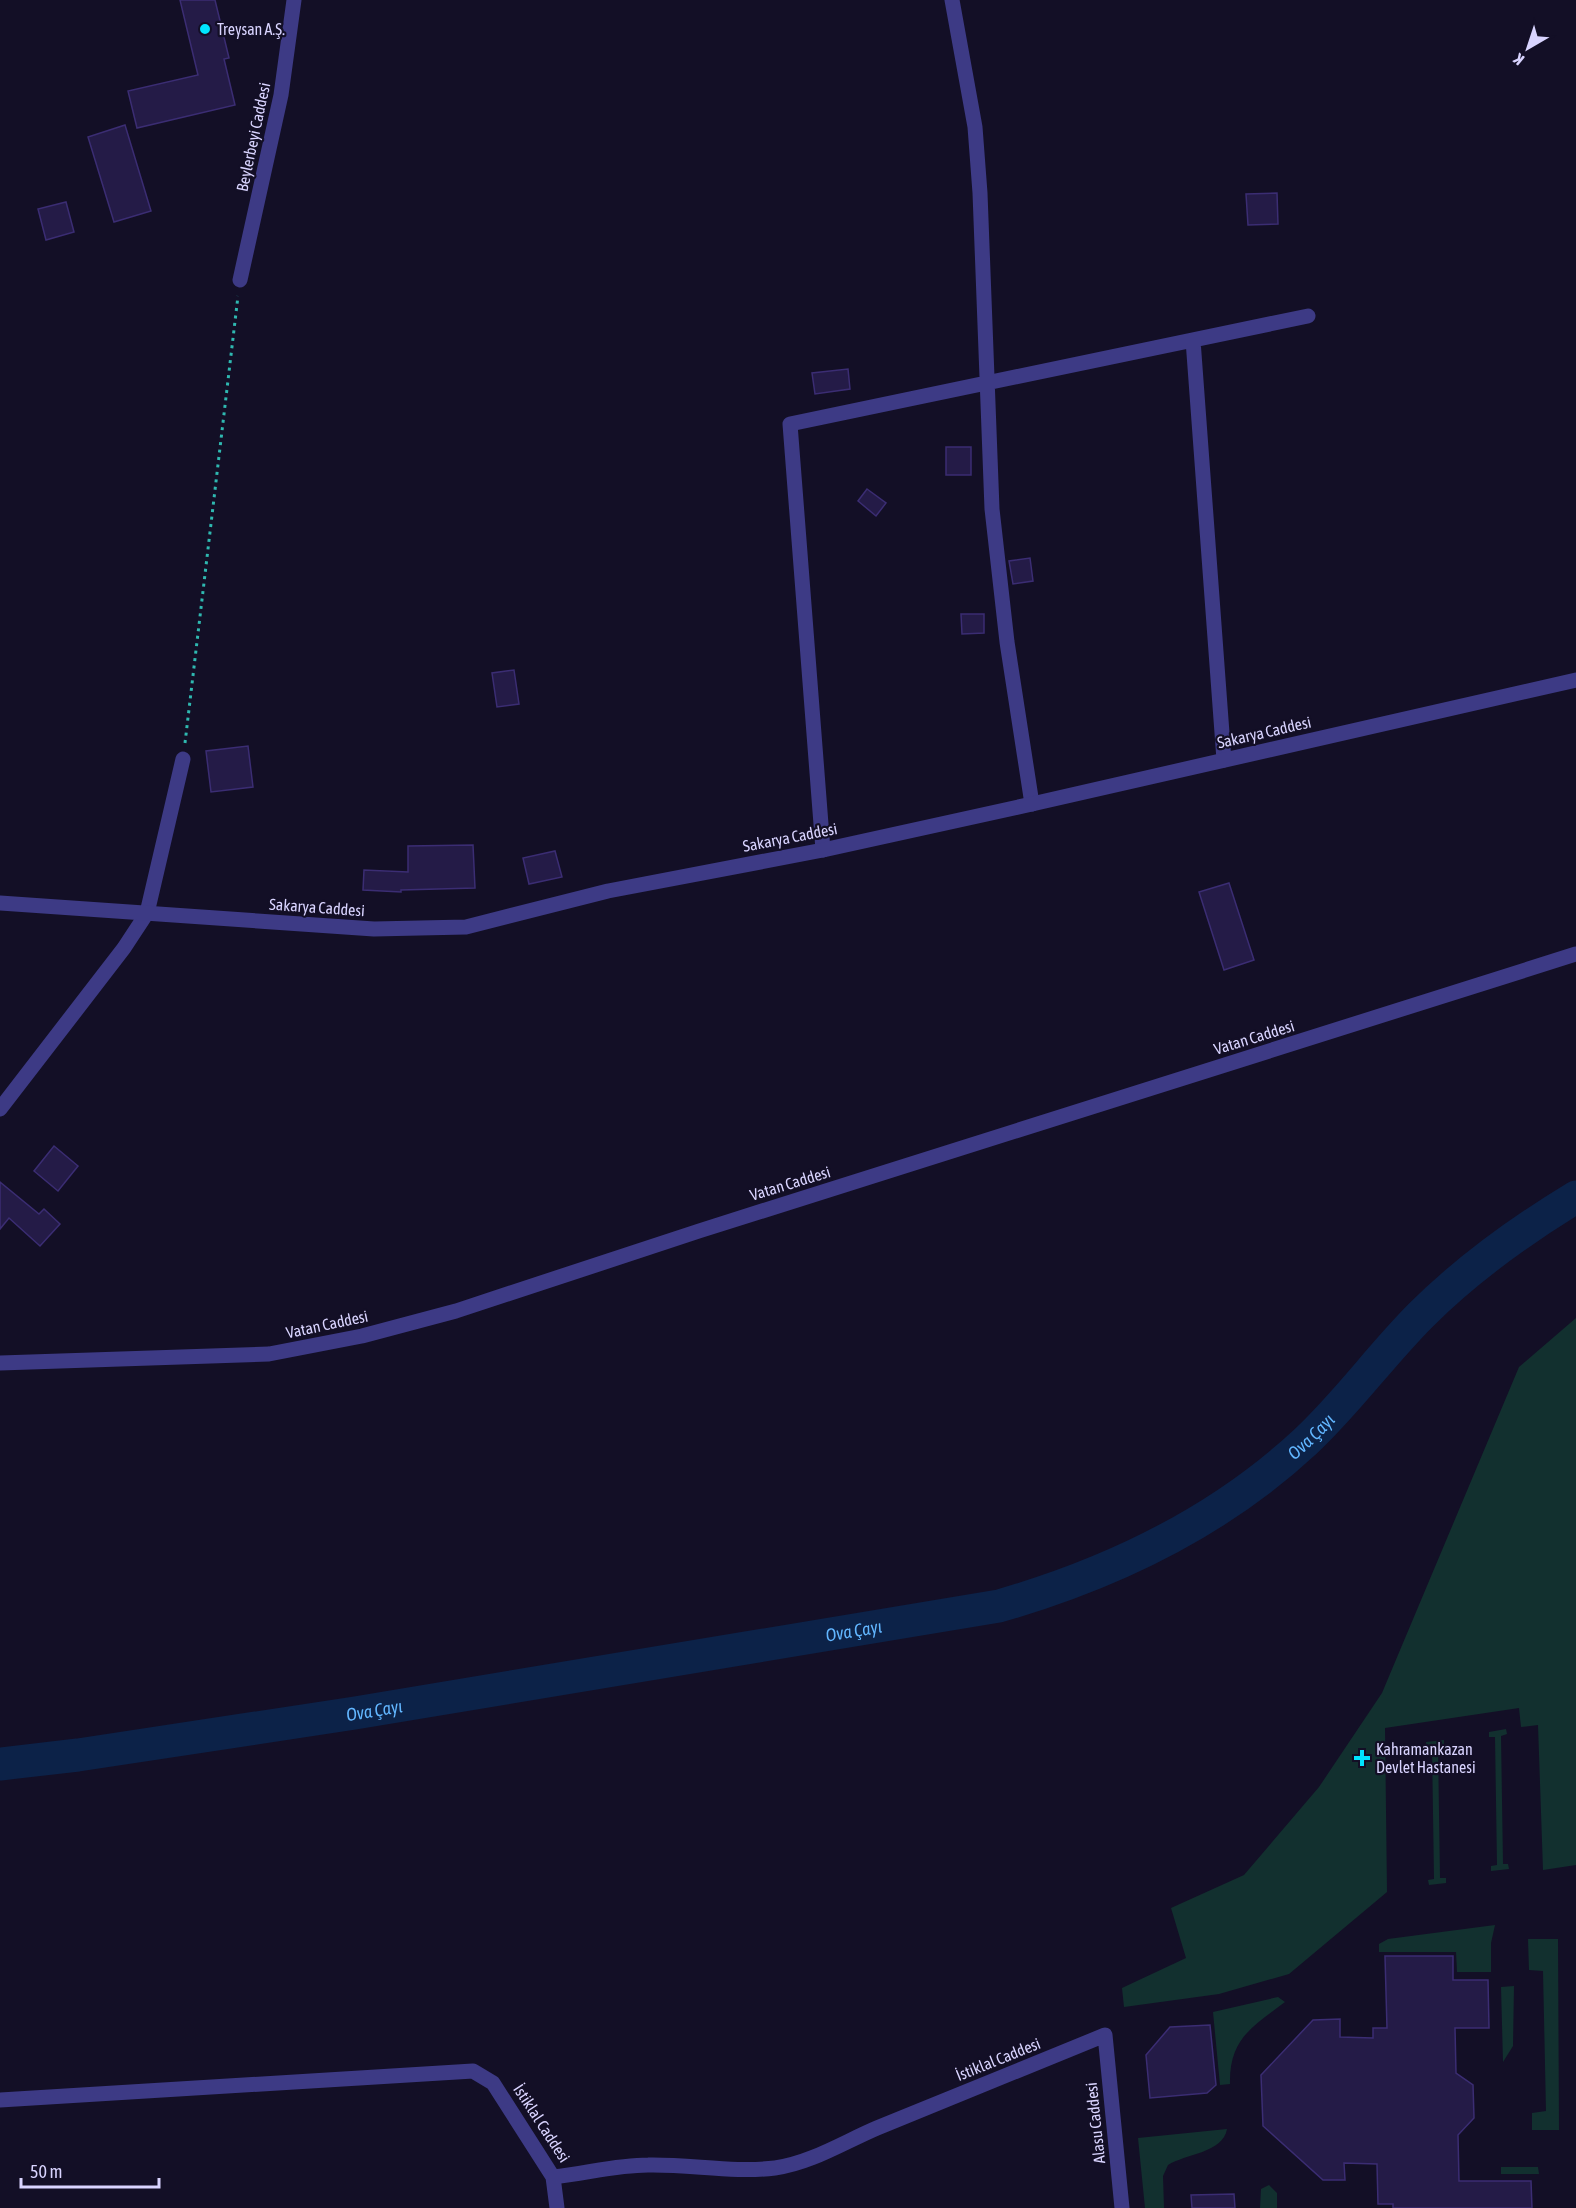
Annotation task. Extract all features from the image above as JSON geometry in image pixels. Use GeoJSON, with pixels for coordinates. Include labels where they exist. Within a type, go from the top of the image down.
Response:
{"type":"FeatureCollection","features":[{"type":"Feature","properties":{"kind":"street","name":"Beylerbeyi Caddesi"},"geometry":{"type":"LineString","coordinates":[[240,280],[281,95],[294,0]]}},
{"type":"Feature","properties":{"kind":"street"},"geometry":{"type":"LineString","coordinates":[[952,0],[975,127],[980,193],[992,509],[1007,642],[1032,804]]}},
{"type":"Feature","properties":{"kind":"street"},"geometry":{"type":"LineString","coordinates":[[822,850],[790,424],[1308,316]]}},
{"type":"Feature","properties":{"kind":"street"},"geometry":{"type":"LineString","coordinates":[[1193,340],[1224,760]]}},
{"type":"Feature","properties":{"kind":"street","name":"Sakarya Caddesi"},"geometry":{"type":"LineString","coordinates":[[0,903],[374,928],[466,927],[608,891],[822,850],[1576,680]]}},
{"type":"Feature","properties":{"kind":"street"},"geometry":{"type":"LineString","coordinates":[[0,1109],[124,948],[147,913],[183,759]]}},
{"type":"Feature","properties":{"kind":"street","name":"Vatan Caddesi"},"geometry":{"type":"LineString","coordinates":[[0,1363],[269,1354],[362,1336],[456,1311],[688,1234],[1576,954]]}},
{"type":"Feature","properties":{"kind":"street","name":"İstiklal Caddesi"},"geometry":{"type":"LineString","coordinates":[[0,2100],[473,2071],[493,2082],[553,2177],[583,2174],[614,2167],[648,2165],[732,2169],[775,2168],[804,2161],[849,2140],[1105,2035]]}},
{"type":"Feature","properties":{"kind":"street","name":"Alasu Caddesi"},"geometry":{"type":"LineString","coordinates":[[1105,2035],[1122,2208]]}},
{"type":"Feature","properties":{"kind":"street"},"geometry":{"type":"LineString","coordinates":[[553,2177],[556,2208]]}},
{"type":"Feature","properties":{"kind":"path"},"geometry":{"type":"LineString","coordinates":[[183,759],[240,280]]}},
{"type":"Feature","properties":{"kind":"green space"},"geometry":{"type":"Polygon","coordinates":[[[1576,1318],[1576,1865],[1543,1870],[1538,1725],[1521,1727],[1519,1708],[1385,1728],[1387,1892],[1289,1974],[1219,1994],[1124,2007],[1122,1988],[1186,1958],[1171,1908],[1244,1875],[1319,1787],[1382,1693],[1519,1367],[1576,1318]]]}},
{"type":"Feature","properties":{"kind":"green space"},"geometry":{"type":"Polygon","coordinates":[[[1506,1729],[1507,1734],[1501,1736],[1503,1864],[1508,1864],[1509,1869],[1491,1871],[1491,1866],[1497,1865],[1495,1737],[1489,1737],[1489,1732],[1506,1729]]]}},
{"type":"Feature","properties":{"kind":"green space"},"geometry":{"type":"Polygon","coordinates":[[[1444,1740],[1444,1745],[1438,1746],[1440,1878],[1446,1878],[1446,1883],[1429,1885],[1428,1880],[1434,1879],[1432,1747],[1426,1748],[1426,1742],[1444,1740]]]}},
{"type":"Feature","properties":{"kind":"green space"},"geometry":{"type":"Polygon","coordinates":[[[1495,1925],[1491,1943],[1491,1972],[1457,1972],[1456,1952],[1379,1952],[1379,1944],[1388,1939],[1495,1925]]]}},
{"type":"Feature","properties":{"kind":"green space"},"geometry":{"type":"Polygon","coordinates":[[[1528,1939],[1558,1939],[1559,2130],[1532,2130],[1532,2113],[1546,2111],[1543,1971],[1529,1970],[1528,1939]]]}},
{"type":"Feature","properties":{"kind":"green space"},"geometry":{"type":"Polygon","coordinates":[[[1514,1986],[1513,2046],[1503,2062],[1501,1987],[1514,1986]]]}},
{"type":"Feature","properties":{"kind":"green space"},"geometry":{"type":"Polygon","coordinates":[[[1278,1997],[1285,2002],[1262,2019],[1245,2036],[1234,2056],[1230,2084],[1220,2085],[1213,2012],[1278,1997]]]}},
{"type":"Feature","properties":{"kind":"green space"},"geometry":{"type":"Polygon","coordinates":[[[1227,2129],[1224,2137],[1211,2148],[1168,2165],[1163,2176],[1164,2208],[1145,2208],[1138,2138],[1227,2129]]]}},
{"type":"Feature","properties":{"kind":"green space"},"geometry":{"type":"Polygon","coordinates":[[[1501,2167],[1538,2167],[1539,2174],[1501,2174],[1501,2167]]]}},
{"type":"Feature","properties":{"kind":"green space"},"geometry":{"type":"Polygon","coordinates":[[[1269,2185],[1277,2193],[1277,2208],[1260,2208],[1261,2189],[1269,2185]]]}},
{"type":"Feature","properties":{"kind":"building"},"geometry":{"type":"Polygon","coordinates":[[[180,0],[215,0],[229,58],[224,59],[235,105],[137,128],[128,91],[198,75],[180,0]]]}},
{"type":"Feature","properties":{"kind":"building"},"geometry":{"type":"Polygon","coordinates":[[[125,125],[151,211],[114,222],[88,137],[125,125]]]}},
{"type":"Feature","properties":{"kind":"building"},"geometry":{"type":"Polygon","coordinates":[[[1277,193],[1278,224],[1248,225],[1246,194],[1277,193]]]}},
{"type":"Feature","properties":{"kind":"building"},"geometry":{"type":"Polygon","coordinates":[[[66,202],[74,232],[46,240],[38,209],[66,202]]]}},
{"type":"Feature","properties":{"kind":"building"},"geometry":{"type":"Polygon","coordinates":[[[848,369],[850,389],[815,394],[812,373],[848,369]]]}},
{"type":"Feature","properties":{"kind":"building"},"geometry":{"type":"Polygon","coordinates":[[[946,447],[971,447],[971,475],[946,475],[946,447]]]}},
{"type":"Feature","properties":{"kind":"building"},"geometry":{"type":"Polygon","coordinates":[[[867,489],[886,503],[876,516],[858,501],[867,489]]]}},
{"type":"Feature","properties":{"kind":"building"},"geometry":{"type":"Polygon","coordinates":[[[1030,558],[1033,581],[1013,584],[1009,561],[1030,558]]]}},
{"type":"Feature","properties":{"kind":"building"},"geometry":{"type":"Polygon","coordinates":[[[961,614],[984,614],[984,633],[962,634],[961,614]]]}},
{"type":"Feature","properties":{"kind":"building"},"geometry":{"type":"Polygon","coordinates":[[[514,670],[519,704],[497,707],[492,673],[514,670]]]}},
{"type":"Feature","properties":{"kind":"building"},"geometry":{"type":"Polygon","coordinates":[[[248,746],[253,787],[211,792],[206,751],[248,746]]]}},
{"type":"Feature","properties":{"kind":"building"},"geometry":{"type":"Polygon","coordinates":[[[473,845],[475,888],[401,890],[401,892],[363,890],[364,870],[408,872],[408,846],[473,845]]]}},
{"type":"Feature","properties":{"kind":"building"},"geometry":{"type":"Polygon","coordinates":[[[555,851],[562,877],[529,884],[523,858],[555,851]]]}},
{"type":"Feature","properties":{"kind":"building"},"geometry":{"type":"Polygon","coordinates":[[[1229,883],[1254,960],[1224,970],[1199,892],[1229,883]]]}},
{"type":"Feature","properties":{"kind":"building"},"geometry":{"type":"Polygon","coordinates":[[[54,1146],[78,1166],[58,1191],[34,1171],[54,1146]]]}},
{"type":"Feature","properties":{"kind":"building"},"geometry":{"type":"Polygon","coordinates":[[[0,1182],[39,1214],[44,1209],[60,1224],[40,1246],[9,1218],[0,1229],[0,1182]]]}},
{"type":"Feature","properties":{"kind":"building"},"geometry":{"type":"Polygon","coordinates":[[[1385,1956],[1453,1956],[1453,1980],[1488,1980],[1489,2028],[1455,2028],[1456,2073],[1473,2085],[1474,2118],[1458,2135],[1459,2181],[1531,2181],[1532,2208],[1393,2208],[1393,2204],[1378,2204],[1377,2164],[1344,2163],[1345,2180],[1323,2180],[1263,2126],[1261,2075],[1313,2020],[1340,2019],[1340,2037],[1373,2038],[1373,2028],[1387,2028],[1385,1956]]]}},
{"type":"Feature","properties":{"kind":"building"},"geometry":{"type":"Polygon","coordinates":[[[1210,2025],[1216,2085],[1207,2093],[1150,2098],[1146,2055],[1170,2027],[1210,2025]]]}},
{"type":"Feature","properties":{"kind":"building"},"geometry":{"type":"Polygon","coordinates":[[[1234,2194],[1235,2208],[1192,2208],[1191,2195],[1234,2194]]]}},
{"type":"Feature","properties":{"kind":"waterway","name":"Ova Çayı"},"geometry":{"type":"LineString","coordinates":[[0,1764],[78,1755],[355,1713],[999,1606],[1082,1578],[1122,1561],[1200,1521],[1272,1471],[1320,1427],[1406,1331],[1439,1298],[1475,1266],[1514,1237],[1576,1197]]}},
{"type":"Feature","properties":{"kind":"place","name":"Treysan A.Ş."},"geometry":{"type":"Point","coordinates":[205,29]}},
{"type":"Feature","properties":{"kind":"place","name":"Kahramankazan Devlet Hastanesi"},"geometry":{"type":"Point","coordinates":[1362,1758]}}]}
